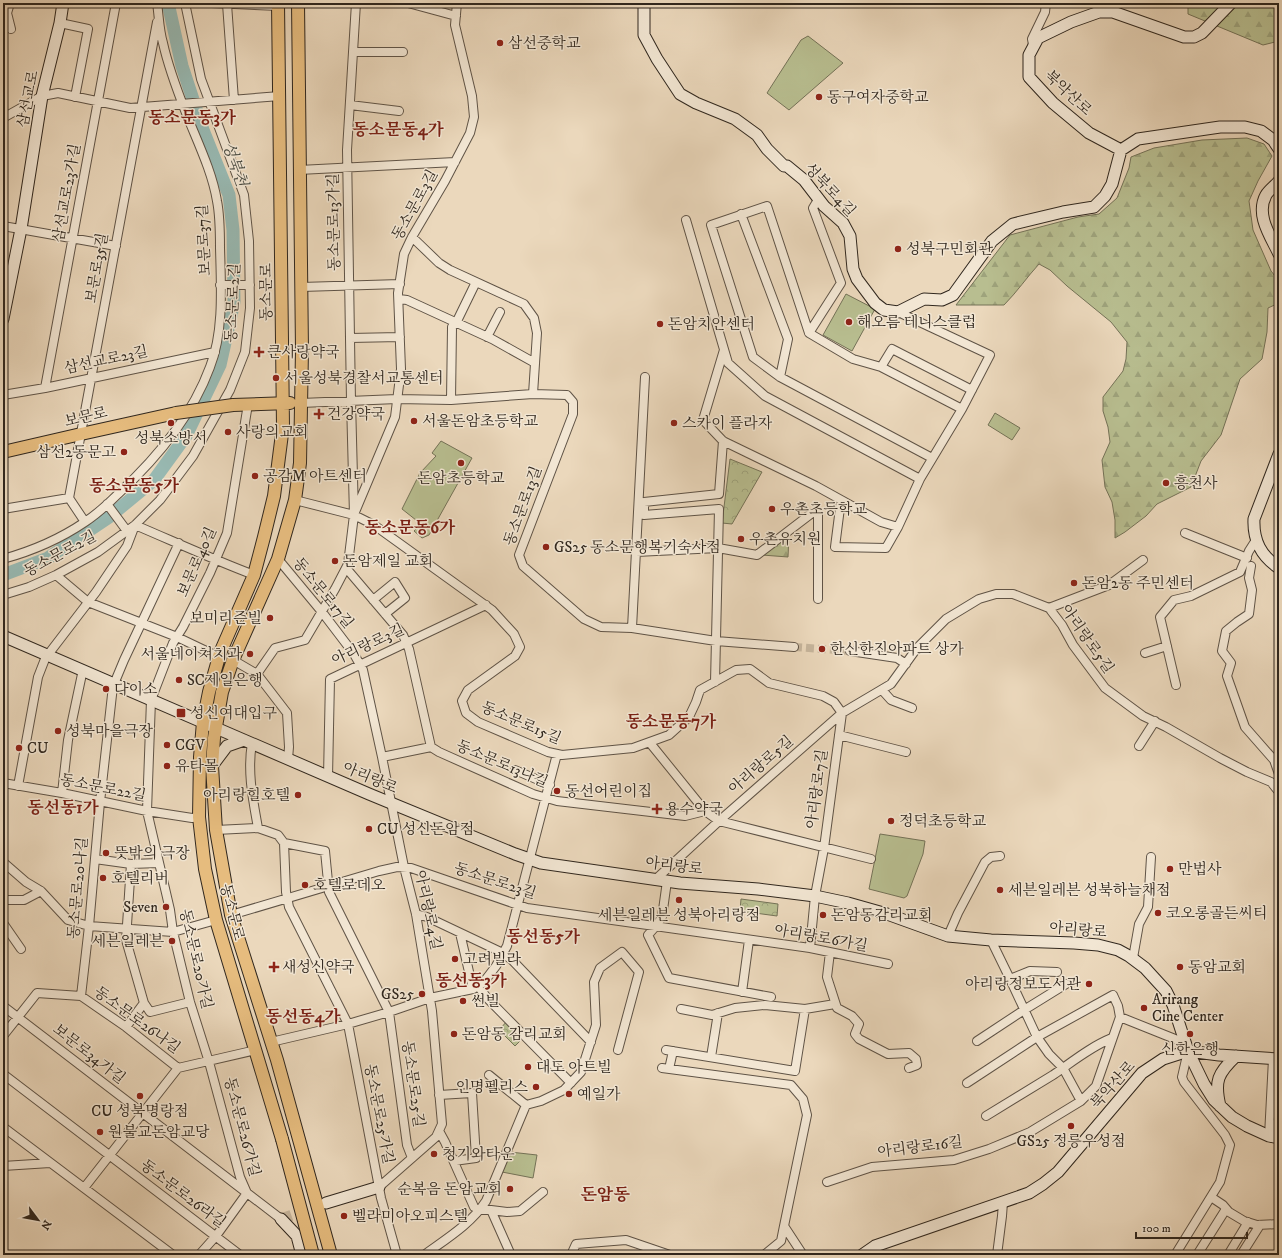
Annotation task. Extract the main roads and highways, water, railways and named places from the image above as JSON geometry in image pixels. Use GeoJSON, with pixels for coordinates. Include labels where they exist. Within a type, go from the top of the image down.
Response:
{"type":"FeatureCollection","features":[{"type":"Feature","properties":{"kind":"main road","name":"동소문로"},"geometry":{"type":"LineString","coordinates":[[298,3],[301,287],[300,463],[295,500],[278,559],[233,660],[222,692],[216,727],[212,766],[216,830],[231,915],[271,1042],[332,1255]]}},
{"type":"Feature","properties":{"kind":"main road","name":"동소문로"},"geometry":{"type":"LineString","coordinates":[[278,4],[283,426],[274,496],[254,575],[219,657],[209,692],[200,757],[199,817],[205,869],[216,920],[256,1050],[314,1255]]}},
{"type":"Feature","properties":{"kind":"main road"},"geometry":{"type":"LineString","coordinates":[[283,403],[301,403]]}},
{"type":"Feature","properties":{"kind":"main road","name":"보문로"},"geometry":{"type":"LineString","coordinates":[[3,452],[176,413],[233,405],[283,403]]}},
{"type":"Feature","properties":{"kind":"waterway","name":"성북천"},"geometry":{"type":"LineString","coordinates":[[3,575],[48,558],[109,517],[154,480],[186,436],[220,365],[234,302],[233,230],[229,195],[203,130],[182,66],[168,3]]}},
{"type":"Feature","properties":{"kind":"tunnel"},"geometry":{"type":"LineString","coordinates":[[794,647],[850,651]]}},
{"type":"Feature","properties":{"kind":"tunnel"},"geometry":{"type":"LineString","coordinates":[[281,1219],[326,1203]]}},
{"type":"Feature","properties":{"kind":"place","name":"삼선중학교"},"geometry":{"type":"Point","coordinates":[500,43]}},
{"type":"Feature","properties":{"kind":"place","name":"동구여자중학교"},"geometry":{"type":"Point","coordinates":[819,97]}},
{"type":"Feature","properties":{"kind":"place","name":"성북구민회관"},"geometry":{"type":"Point","coordinates":[898,249]}},
{"type":"Feature","properties":{"kind":"place","name":"해오름 테니스클럽"},"geometry":{"type":"Point","coordinates":[849,322]}},
{"type":"Feature","properties":{"kind":"place","name":"돈암치안센터"},"geometry":{"type":"Point","coordinates":[660,324]}},
{"type":"Feature","properties":{"kind":"place","name":"큰사랑약국"},"geometry":{"type":"Point","coordinates":[259,352]}},
{"type":"Feature","properties":{"kind":"place","name":"서울성북경찰서교통센터"},"geometry":{"type":"Point","coordinates":[276,378]}},
{"type":"Feature","properties":{"kind":"place","name":"건강약국"},"geometry":{"type":"Point","coordinates":[319,414]}},
{"type":"Feature","properties":{"kind":"place","name":"서울돈암초등학교"},"geometry":{"type":"Point","coordinates":[414,421]}},
{"type":"Feature","properties":{"kind":"place","name":"성북소방서"},"geometry":{"type":"Point","coordinates":[171,423]}},
{"type":"Feature","properties":{"kind":"place","name":"스카이 플라자"},"geometry":{"type":"Point","coordinates":[674,423]}},
{"type":"Feature","properties":{"kind":"place","name":"사랑의교회"},"geometry":{"type":"Point","coordinates":[228,432]}},
{"type":"Feature","properties":{"kind":"place","name":"삼선2동문고"},"geometry":{"type":"Point","coordinates":[124,452]}},
{"type":"Feature","properties":{"kind":"place","name":"돈암초등학교"},"geometry":{"type":"Point","coordinates":[461,463]}},
{"type":"Feature","properties":{"kind":"place","name":"공감M 아트센터"},"geometry":{"type":"Point","coordinates":[255,476]}},
{"type":"Feature","properties":{"kind":"place","name":"흥천사"},"geometry":{"type":"Point","coordinates":[1166,483]}},
{"type":"Feature","properties":{"kind":"place","name":"우촌초등학교"},"geometry":{"type":"Point","coordinates":[772,509]}},
{"type":"Feature","properties":{"kind":"place","name":"우촌유치원"},"geometry":{"type":"Point","coordinates":[741,539]}},
{"type":"Feature","properties":{"kind":"place","name":"GS25 동소문행복기숙사점"},"geometry":{"type":"Point","coordinates":[546,547]}},
{"type":"Feature","properties":{"kind":"place","name":"돈암제일 교회"},"geometry":{"type":"Point","coordinates":[335,561]}},
{"type":"Feature","properties":{"kind":"place","name":"돈암2동 주민센터"},"geometry":{"type":"Point","coordinates":[1074,583]}},
{"type":"Feature","properties":{"kind":"place","name":"보미리즌빌"},"geometry":{"type":"Point","coordinates":[270,618]}},
{"type":"Feature","properties":{"kind":"place","name":"한신한진아파트 상가"},"geometry":{"type":"Point","coordinates":[822,649]}},
{"type":"Feature","properties":{"kind":"place","name":"서울네이쳐치과"},"geometry":{"type":"Point","coordinates":[250,654]}},
{"type":"Feature","properties":{"kind":"place","name":"SC제일은행"},"geometry":{"type":"Point","coordinates":[179,680]}},
{"type":"Feature","properties":{"kind":"place","name":"다이소"},"geometry":{"type":"Point","coordinates":[106,689]}},
{"type":"Feature","properties":{"kind":"place","name":"성신여대입구"},"geometry":{"type":"Point","coordinates":[181,713]}},
{"type":"Feature","properties":{"kind":"place","name":"성북마을극장"},"geometry":{"type":"Point","coordinates":[58,731]}},
{"type":"Feature","properties":{"kind":"place","name":"CGV"},"geometry":{"type":"Point","coordinates":[167,745]}},
{"type":"Feature","properties":{"kind":"place","name":"CU"},"geometry":{"type":"Point","coordinates":[19,748]}},
{"type":"Feature","properties":{"kind":"place","name":"유타몰"},"geometry":{"type":"Point","coordinates":[167,766]}},
{"type":"Feature","properties":{"kind":"place","name":"동선어린이집"},"geometry":{"type":"Point","coordinates":[557,791]}},
{"type":"Feature","properties":{"kind":"place","name":"아리랑힐호텔"},"geometry":{"type":"Point","coordinates":[298,795]}},
{"type":"Feature","properties":{"kind":"place","name":"용수약국"},"geometry":{"type":"Point","coordinates":[657,809]}},
{"type":"Feature","properties":{"kind":"place","name":"정덕초등학교"},"geometry":{"type":"Point","coordinates":[891,821]}},
{"type":"Feature","properties":{"kind":"place","name":"CU 성신돈암점"},"geometry":{"type":"Point","coordinates":[369,829]}},
{"type":"Feature","properties":{"kind":"place","name":"뜻밖의 극장"},"geometry":{"type":"Point","coordinates":[106,853]}},
{"type":"Feature","properties":{"kind":"place","name":"만법사"},"geometry":{"type":"Point","coordinates":[1170,869]}},
{"type":"Feature","properties":{"kind":"place","name":"호텔리버"},"geometry":{"type":"Point","coordinates":[103,878]}},
{"type":"Feature","properties":{"kind":"place","name":"호텔로데오"},"geometry":{"type":"Point","coordinates":[305,885]}},
{"type":"Feature","properties":{"kind":"place","name":"세븐일레븐 성북하늘채점"},"geometry":{"type":"Point","coordinates":[1000,890]}},
{"type":"Feature","properties":{"kind":"place","name":"세븐일레븐 성북아리랑점"},"geometry":{"type":"Point","coordinates":[679,900]}},
{"type":"Feature","properties":{"kind":"place","name":"Seven"},"geometry":{"type":"Point","coordinates":[166,907]}},
{"type":"Feature","properties":{"kind":"place","name":"코오롱골든씨티"},"geometry":{"type":"Point","coordinates":[1158,913]}},
{"type":"Feature","properties":{"kind":"place","name":"돈암동감리교회"},"geometry":{"type":"Point","coordinates":[823,915]}},
{"type":"Feature","properties":{"kind":"place","name":"세븐일레븐"},"geometry":{"type":"Point","coordinates":[172,941]}},
{"type":"Feature","properties":{"kind":"place","name":"고려빌라"},"geometry":{"type":"Point","coordinates":[455,959]}},
{"type":"Feature","properties":{"kind":"place","name":"새성신약국"},"geometry":{"type":"Point","coordinates":[274,967]}},
{"type":"Feature","properties":{"kind":"place","name":"동암교회"},"geometry":{"type":"Point","coordinates":[1180,967]}},
{"type":"Feature","properties":{"kind":"place","name":"아리랑정보도서관"},"geometry":{"type":"Point","coordinates":[1089,984]}},
{"type":"Feature","properties":{"kind":"place","name":"GS25"},"geometry":{"type":"Point","coordinates":[422,994]}},
{"type":"Feature","properties":{"kind":"place","name":"썬빌"},"geometry":{"type":"Point","coordinates":[463,1001]}},
{"type":"Feature","properties":{"kind":"place","name":"Arirang Cine Center"},"geometry":{"type":"Point","coordinates":[1144,1008]}},
{"type":"Feature","properties":{"kind":"place","name":"돈암동 감리교회"},"geometry":{"type":"Point","coordinates":[454,1034]}},
{"type":"Feature","properties":{"kind":"place","name":"신한은행"},"geometry":{"type":"Point","coordinates":[1190,1034]}},
{"type":"Feature","properties":{"kind":"place","name":"대도 아트빌"},"geometry":{"type":"Point","coordinates":[528,1067]}},
{"type":"Feature","properties":{"kind":"place","name":"인명펠리스"},"geometry":{"type":"Point","coordinates":[536,1087]}},
{"type":"Feature","properties":{"kind":"place","name":"예일가"},"geometry":{"type":"Point","coordinates":[569,1094]}},
{"type":"Feature","properties":{"kind":"place","name":"CU 성북명랑점"},"geometry":{"type":"Point","coordinates":[140,1096]}},
{"type":"Feature","properties":{"kind":"place","name":"GS25 정릉우성점"},"geometry":{"type":"Point","coordinates":[1071,1126]}},
{"type":"Feature","properties":{"kind":"place","name":"원불교돈암교당"},"geometry":{"type":"Point","coordinates":[100,1132]}},
{"type":"Feature","properties":{"kind":"place","name":"청기와타운"},"geometry":{"type":"Point","coordinates":[434,1154]}},
{"type":"Feature","properties":{"kind":"place","name":"순복음 돈암교회"},"geometry":{"type":"Point","coordinates":[510,1189]}},
{"type":"Feature","properties":{"kind":"place","name":"벨라미아오피스텔"},"geometry":{"type":"Point","coordinates":[344,1216]}},
{"type":"Feature","properties":{"kind":"district","name":"동소문동3가"},"geometry":{"type":"Point","coordinates":[192,118]}},
{"type":"Feature","properties":{"kind":"district","name":"동소문동4가"},"geometry":{"type":"Point","coordinates":[398,130]}},
{"type":"Feature","properties":{"kind":"district","name":"동소문동5가"},"geometry":{"type":"Point","coordinates":[134,486]}},
{"type":"Feature","properties":{"kind":"district","name":"동소문동6가"},"geometry":{"type":"Point","coordinates":[410,528]}},
{"type":"Feature","properties":{"kind":"district","name":"동소문동7가"},"geometry":{"type":"Point","coordinates":[671,722]}},
{"type":"Feature","properties":{"kind":"district","name":"동선동1가"},"geometry":{"type":"Point","coordinates":[63,808]}},
{"type":"Feature","properties":{"kind":"district","name":"동선동5가"},"geometry":{"type":"Point","coordinates":[543,937]}},
{"type":"Feature","properties":{"kind":"district","name":"동선동3가"},"geometry":{"type":"Point","coordinates":[471,981]}},
{"type":"Feature","properties":{"kind":"district","name":"동선동4가"},"geometry":{"type":"Point","coordinates":[303,1017]}},
{"type":"Feature","properties":{"kind":"district","name":"돈암동"},"geometry":{"type":"Point","coordinates":[605,1195]}}]}
